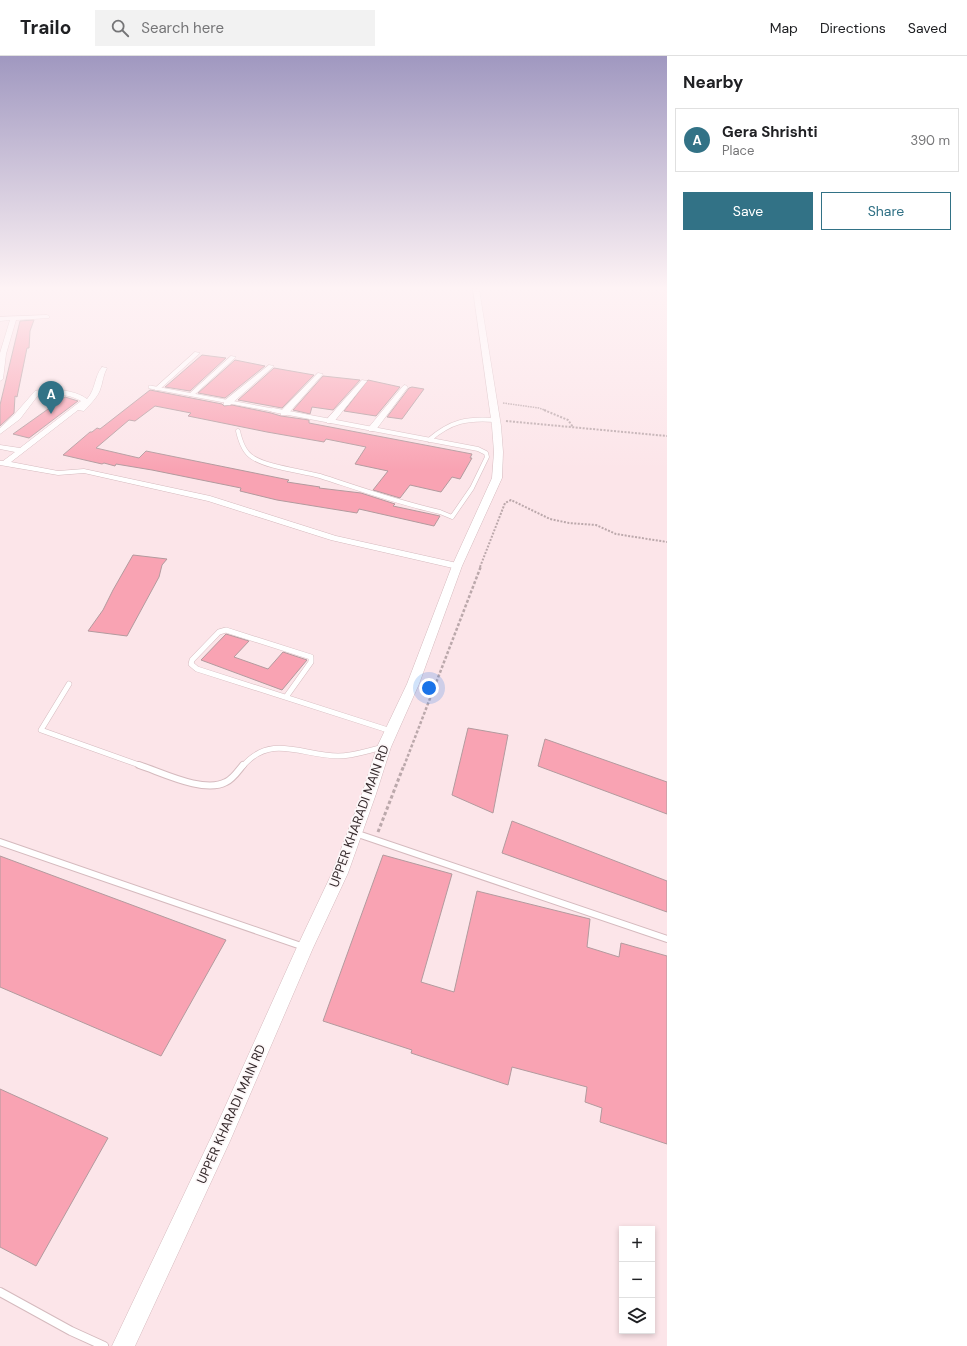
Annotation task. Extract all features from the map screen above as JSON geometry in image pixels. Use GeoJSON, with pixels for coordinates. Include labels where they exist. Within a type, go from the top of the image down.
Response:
{"type":"FeatureCollection","features":[{"type":"Feature","properties":{"kind":"street"},"geometry":{"type":"LineString","coordinates":[[0,379],[4,349]]}},
{"type":"Feature","properties":{"kind":"street","name":"UPPER KHARADI MAIN RD"},"geometry":{"type":"LineString","coordinates":[[123,1346],[223,1134],[305,947],[340,873],[384,747],[413,684],[458,566],[497,478],[499,462],[496,420],[484,349]]}},
{"type":"Feature","properties":{"kind":"street"},"geometry":{"type":"LineString","coordinates":[[153,388],[197,353]]}},
{"type":"Feature","properties":{"kind":"street"},"geometry":{"type":"LineString","coordinates":[[191,396],[233,358]]}},
{"type":"Feature","properties":{"kind":"street"},"geometry":{"type":"LineString","coordinates":[[227,403],[271,366]]}},
{"type":"Feature","properties":{"kind":"street"},"geometry":{"type":"LineString","coordinates":[[5,464],[71,420],[92,397],[98,387],[99,374],[104,368]]}},
{"type":"Feature","properties":{"kind":"street"},"geometry":{"type":"LineString","coordinates":[[284,413],[320,374]]}},
{"type":"Feature","properties":{"kind":"street"},"geometry":{"type":"LineString","coordinates":[[330,421],[364,381]]}},
{"type":"Feature","properties":{"kind":"street"},"geometry":{"type":"LineString","coordinates":[[372,429],[404,387]]}},
{"type":"Feature","properties":{"kind":"street"},"geometry":{"type":"LineString","coordinates":[[0,432],[17,417],[37,392],[57,392],[80,397],[85,401],[20,450],[5,464]]}},
{"type":"Feature","properties":{"kind":"street"},"geometry":{"type":"LineString","coordinates":[[0,447],[20,450]]}},
{"type":"Feature","properties":{"kind":"street"},"geometry":{"type":"LineString","coordinates":[[5,464],[58,473],[84,471],[210,499],[334,538],[458,566]]}},
{"type":"Feature","properties":{"kind":"lane"},"geometry":{"type":"LineString","coordinates":[[153,388],[478,449],[486,453],[487,457],[472,488],[452,517],[440,512],[353,488],[319,476],[262,462],[251,457],[241,443],[238,431]]}},
{"type":"Feature","properties":{"kind":"lane"},"geometry":{"type":"LineString","coordinates":[[429,440],[440,430],[457,421],[468,419],[496,420]]}},
{"type":"Feature","properties":{"kind":"lane"},"geometry":{"type":"LineString","coordinates":[[286,697],[311,662],[311,657],[226,630],[219,632],[192,660],[192,667],[197,669],[392,731]]}},
{"type":"Feature","properties":{"kind":"lane"},"geometry":{"type":"LineString","coordinates":[[69,684],[41,730],[200,786],[226,783],[253,754],[263,750],[274,748],[288,749],[334,756],[346,756],[384,747]]}},
{"type":"Feature","properties":{"kind":"lane"},"geometry":{"type":"LineString","coordinates":[[355,833],[667,939]]}},
{"type":"Feature","properties":{"kind":"lane"},"geometry":{"type":"LineString","coordinates":[[0,842],[305,947]]}},
{"type":"Feature","properties":{"kind":"lane"},"geometry":{"type":"LineString","coordinates":[[0,1292],[71,1331],[104,1346]]}},
{"type":"Feature","properties":{"kind":"path"},"geometry":{"type":"LineString","coordinates":[[493,402],[539,408],[568,420],[574,427]]}},
{"type":"Feature","properties":{"kind":"path"},"geometry":{"type":"LineString","coordinates":[[496,420],[667,436]]}},
{"type":"Feature","properties":{"kind":"path"},"geometry":{"type":"LineString","coordinates":[[375,840],[505,503],[511,500],[550,519],[569,523],[596,525],[616,534],[667,542]]}},
{"type":"Feature","properties":{"kind":"building"},"geometry":{"type":"Polygon","coordinates":[[[13,349],[27,349],[17,397],[15,396],[14,413],[0,426],[0,405],[13,349]]]}},
{"type":"Feature","properties":{"kind":"building"},"geometry":{"type":"Polygon","coordinates":[[[202,355],[226,358],[190,391],[165,387],[202,355]]]}},
{"type":"Feature","properties":{"kind":"building"},"geometry":{"type":"Polygon","coordinates":[[[235,360],[265,366],[225,398],[198,393],[235,360]]]}},
{"type":"Feature","properties":{"kind":"building"},"geometry":{"type":"Polygon","coordinates":[[[274,368],[314,375],[282,408],[238,400],[274,368]]]}},
{"type":"Feature","properties":{"kind":"building"},"geometry":{"type":"Polygon","coordinates":[[[323,376],[360,380],[333,410],[312,407],[310,414],[293,410],[323,376]]]}},
{"type":"Feature","properties":{"kind":"building"},"geometry":{"type":"Polygon","coordinates":[[[368,380],[400,387],[376,416],[344,411],[368,380]]]}},
{"type":"Feature","properties":{"kind":"building"},"geometry":{"type":"Polygon","coordinates":[[[409,388],[424,389],[402,419],[387,417],[409,388]]]}},
{"type":"Feature","properties":{"kind":"building"},"geometry":{"type":"Polygon","coordinates":[[[150,390],[222,404],[224,406],[232,405],[281,416],[309,420],[309,423],[472,454],[470,458],[472,458],[460,479],[452,477],[441,492],[410,485],[400,498],[373,490],[388,471],[355,464],[366,447],[326,439],[324,442],[267,432],[188,416],[191,413],[155,406],[135,421],[129,420],[96,448],[139,458],[146,451],[289,480],[287,482],[320,487],[319,488],[361,493],[395,504],[393,506],[440,516],[434,526],[359,509],[357,513],[277,500],[240,491],[241,488],[152,470],[116,464],[115,466],[104,463],[102,464],[63,455],[90,432],[97,428],[100,429],[150,390]]]}},
{"type":"Feature","properties":{"kind":"building"},"geometry":{"type":"Polygon","coordinates":[[[65,397],[78,401],[29,438],[13,434],[65,397]]]}},
{"type":"Feature","properties":{"kind":"building"},"geometry":{"type":"Polygon","coordinates":[[[133,555],[167,559],[162,565],[159,577],[127,636],[88,631],[103,610],[133,555]]]}},
{"type":"Feature","properties":{"kind":"building"},"geometry":{"type":"Polygon","coordinates":[[[226,634],[249,641],[234,657],[268,669],[283,652],[307,660],[282,690],[201,660],[226,634]]]}},
{"type":"Feature","properties":{"kind":"building"},"geometry":{"type":"Polygon","coordinates":[[[468,728],[508,735],[493,813],[452,795],[468,728]]]}},
{"type":"Feature","properties":{"kind":"building"},"geometry":{"type":"Polygon","coordinates":[[[545,739],[667,782],[667,814],[538,766],[545,739]]]}},
{"type":"Feature","properties":{"kind":"building"},"geometry":{"type":"Polygon","coordinates":[[[512,821],[667,881],[667,912],[502,853],[512,821]]]}},
{"type":"Feature","properties":{"kind":"building"},"geometry":{"type":"Polygon","coordinates":[[[383,855],[452,874],[421,982],[454,992],[477,891],[590,919],[587,947],[619,957],[621,943],[667,956],[667,1144],[600,1122],[602,1108],[585,1102],[587,1087],[512,1067],[508,1085],[411,1053],[412,1050],[323,1021],[383,855]]]}},
{"type":"Feature","properties":{"kind":"building"},"geometry":{"type":"Polygon","coordinates":[[[0,856],[226,940],[161,1056],[0,987],[0,856]]]}},
{"type":"Feature","properties":{"kind":"building"},"geometry":{"type":"Polygon","coordinates":[[[0,1089],[108,1138],[36,1266],[0,1247],[0,1089]]]}},
{"type":"Feature","properties":{"kind":"place","name":"Gera Shrishti"},"geometry":{"type":"Point","coordinates":[51,414]}}]}
